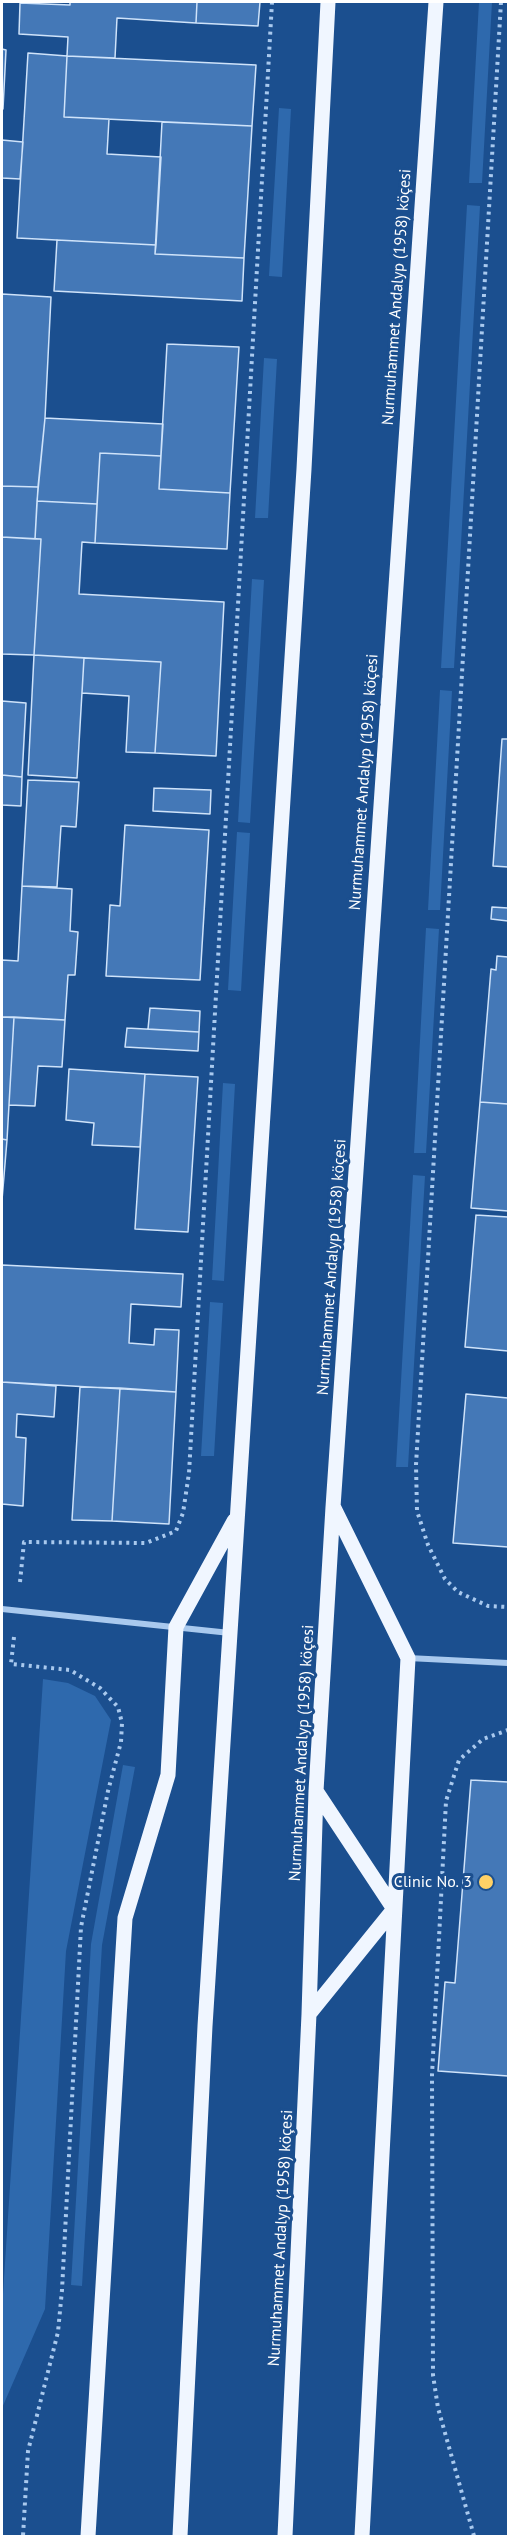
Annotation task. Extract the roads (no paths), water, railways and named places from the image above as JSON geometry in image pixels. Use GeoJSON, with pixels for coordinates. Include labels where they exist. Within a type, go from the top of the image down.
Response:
{"type":"FeatureCollection","features":[{"type":"Feature","properties":{"kind":"main road"},"geometry":{"type":"LineString","coordinates":[[180,2536],[205,2026],[304,469],[328,2]]}},
{"type":"Feature","properties":{"kind":"main road","name":"Nurmuhammet Andalyp (1958) köçesi"},"geometry":{"type":"LineString","coordinates":[[285,2536],[309,2014],[316,1791],[333,1507],[436,2]]}},
{"type":"Feature","properties":{"kind":"main road"},"geometry":{"type":"LineString","coordinates":[[333,1507],[408,1658],[362,2536]]}},
{"type":"Feature","properties":{"kind":"main road"},"geometry":{"type":"LineString","coordinates":[[88,2536],[125,1918],[168,1775],[176,1627],[237,1516]]}},
{"type":"Feature","properties":{"kind":"main road"},"geometry":{"type":"LineString","coordinates":[[316,1791],[394,1909]]}},
{"type":"Feature","properties":{"kind":"main road"},"geometry":{"type":"LineString","coordinates":[[309,2014],[394,1909]]}},
{"type":"Feature","properties":{"kind":"street"},"geometry":{"type":"LineString","coordinates":[[2,1609],[230,1633]]}},
{"type":"Feature","properties":{"kind":"street"},"geometry":{"type":"LineString","coordinates":[[408,1658],[508,1663]]}},
{"type":"Feature","properties":{"kind":"place","name":"Clinic No. 3"},"geometry":{"type":"Point","coordinates":[486,1882]}}]}
